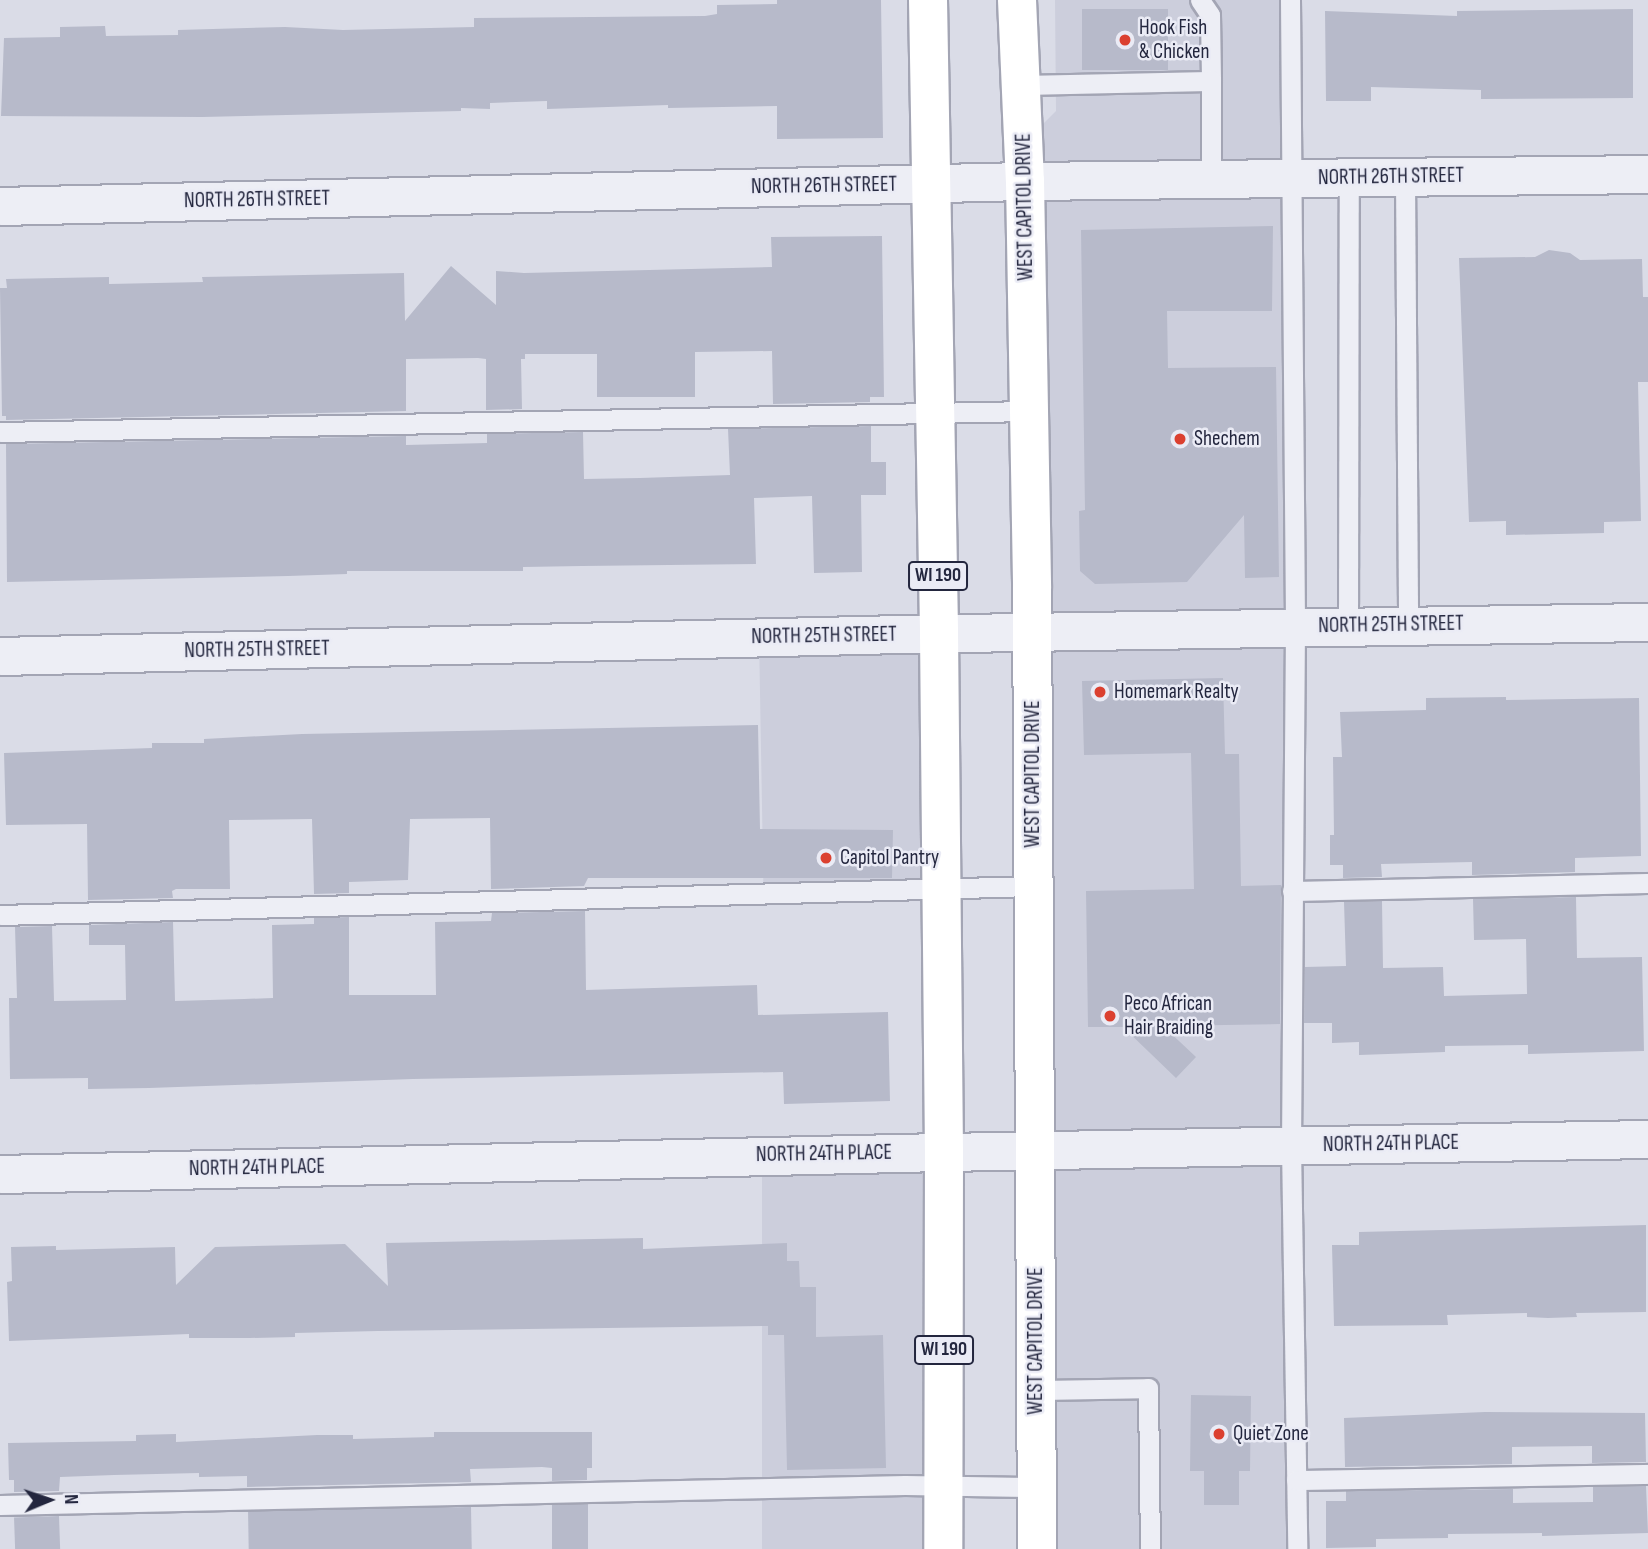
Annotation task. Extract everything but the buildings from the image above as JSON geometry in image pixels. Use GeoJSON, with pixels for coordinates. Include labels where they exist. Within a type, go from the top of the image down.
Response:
{"type":"FeatureCollection","features":[{"type":"Feature","properties":{"kind":"main road","name":"WI 190"},"geometry":{"type":"LineString","coordinates":[[928,0],[933,184],[942,890],[943,1549]]}},
{"type":"Feature","properties":{"kind":"main road","name":"WEST CAPITOL DRIVE"},"geometry":{"type":"LineString","coordinates":[[1017,0],[1025,181],[1032,631],[1037,1549]]}},
{"type":"Feature","properties":{"kind":"street","name":"NORTH 26TH STREET"},"geometry":{"type":"LineString","coordinates":[[0,206],[1025,181],[1648,174]]}},
{"type":"Feature","properties":{"kind":"street","name":"NORTH 25TH STREET"},"geometry":{"type":"LineString","coordinates":[[0,656],[1032,631],[1648,622]]}},
{"type":"Feature","properties":{"kind":"street","name":"NORTH 24TH PLACE"},"geometry":{"type":"LineString","coordinates":[[0,1174],[1648,1139]]}},
{"type":"Feature","properties":{"kind":"lane"},"geometry":{"type":"LineString","coordinates":[[1200,0],[1210,15],[1211,179]]}},
{"type":"Feature","properties":{"kind":"lane"},"geometry":{"type":"LineString","coordinates":[[1290,0],[1294,627],[1290,1145],[1297,1549]]}},
{"type":"Feature","properties":{"kind":"lane"},"geometry":{"type":"LineString","coordinates":[[1021,85],[1211,81]]}},
{"type":"Feature","properties":{"kind":"lane"},"geometry":{"type":"LineString","coordinates":[[1348,626],[1349,177]]}},
{"type":"Feature","properties":{"kind":"lane"},"geometry":{"type":"LineString","coordinates":[[1405,177],[1408,625]]}},
{"type":"Feature","properties":{"kind":"lane"},"geometry":{"type":"LineString","coordinates":[[0,432],[1029,411]]}},
{"type":"Feature","properties":{"kind":"lane"},"geometry":{"type":"LineString","coordinates":[[1292,891],[1648,883]]}},
{"type":"Feature","properties":{"kind":"lane"},"geometry":{"type":"LineString","coordinates":[[0,915],[1034,886]]}},
{"type":"Feature","properties":{"kind":"lane"},"geometry":{"type":"LineString","coordinates":[[1036,1390],[1148,1388],[1150,1549]]}},
{"type":"Feature","properties":{"kind":"lane"},"geometry":{"type":"LineString","coordinates":[[1296,1480],[1648,1474]]}},
{"type":"Feature","properties":{"kind":"lane"},"geometry":{"type":"LineString","coordinates":[[0,1505],[943,1484],[1037,1487]]}},
{"type":"Feature","properties":{"kind":"shaded area"},"geometry":{"type":"Polygon","coordinates":[[[1055,0],[1290,0],[1297,1549],[1037,1549],[1024,143],[1056,111],[1055,0]]]}},
{"type":"Feature","properties":{"kind":"shaded area"},"geometry":{"type":"Polygon","coordinates":[[[939,633],[943,889],[763,892],[759,636],[939,633]]]}},
{"type":"Feature","properties":{"kind":"shaded area"},"geometry":{"type":"Polygon","coordinates":[[[762,1152],[944,1152],[944,1549],[762,1549],[762,1152]]]}},
{"type":"Feature","properties":{"kind":"place","name":"Hook Fish & Chicken"},"geometry":{"type":"Point","coordinates":[1125,40]}},
{"type":"Feature","properties":{"kind":"place","name":"Shechem"},"geometry":{"type":"Point","coordinates":[1180,439]}},
{"type":"Feature","properties":{"kind":"place","name":"Homemark Realty"},"geometry":{"type":"Point","coordinates":[1100,692]}},
{"type":"Feature","properties":{"kind":"place","name":"Capitol Pantry"},"geometry":{"type":"Point","coordinates":[826,858]}},
{"type":"Feature","properties":{"kind":"place","name":"Peco African Hair Braiding"},"geometry":{"type":"Point","coordinates":[1110,1016]}},
{"type":"Feature","properties":{"kind":"place","name":"Quiet Zone"},"geometry":{"type":"Point","coordinates":[1219,1434]}}]}
